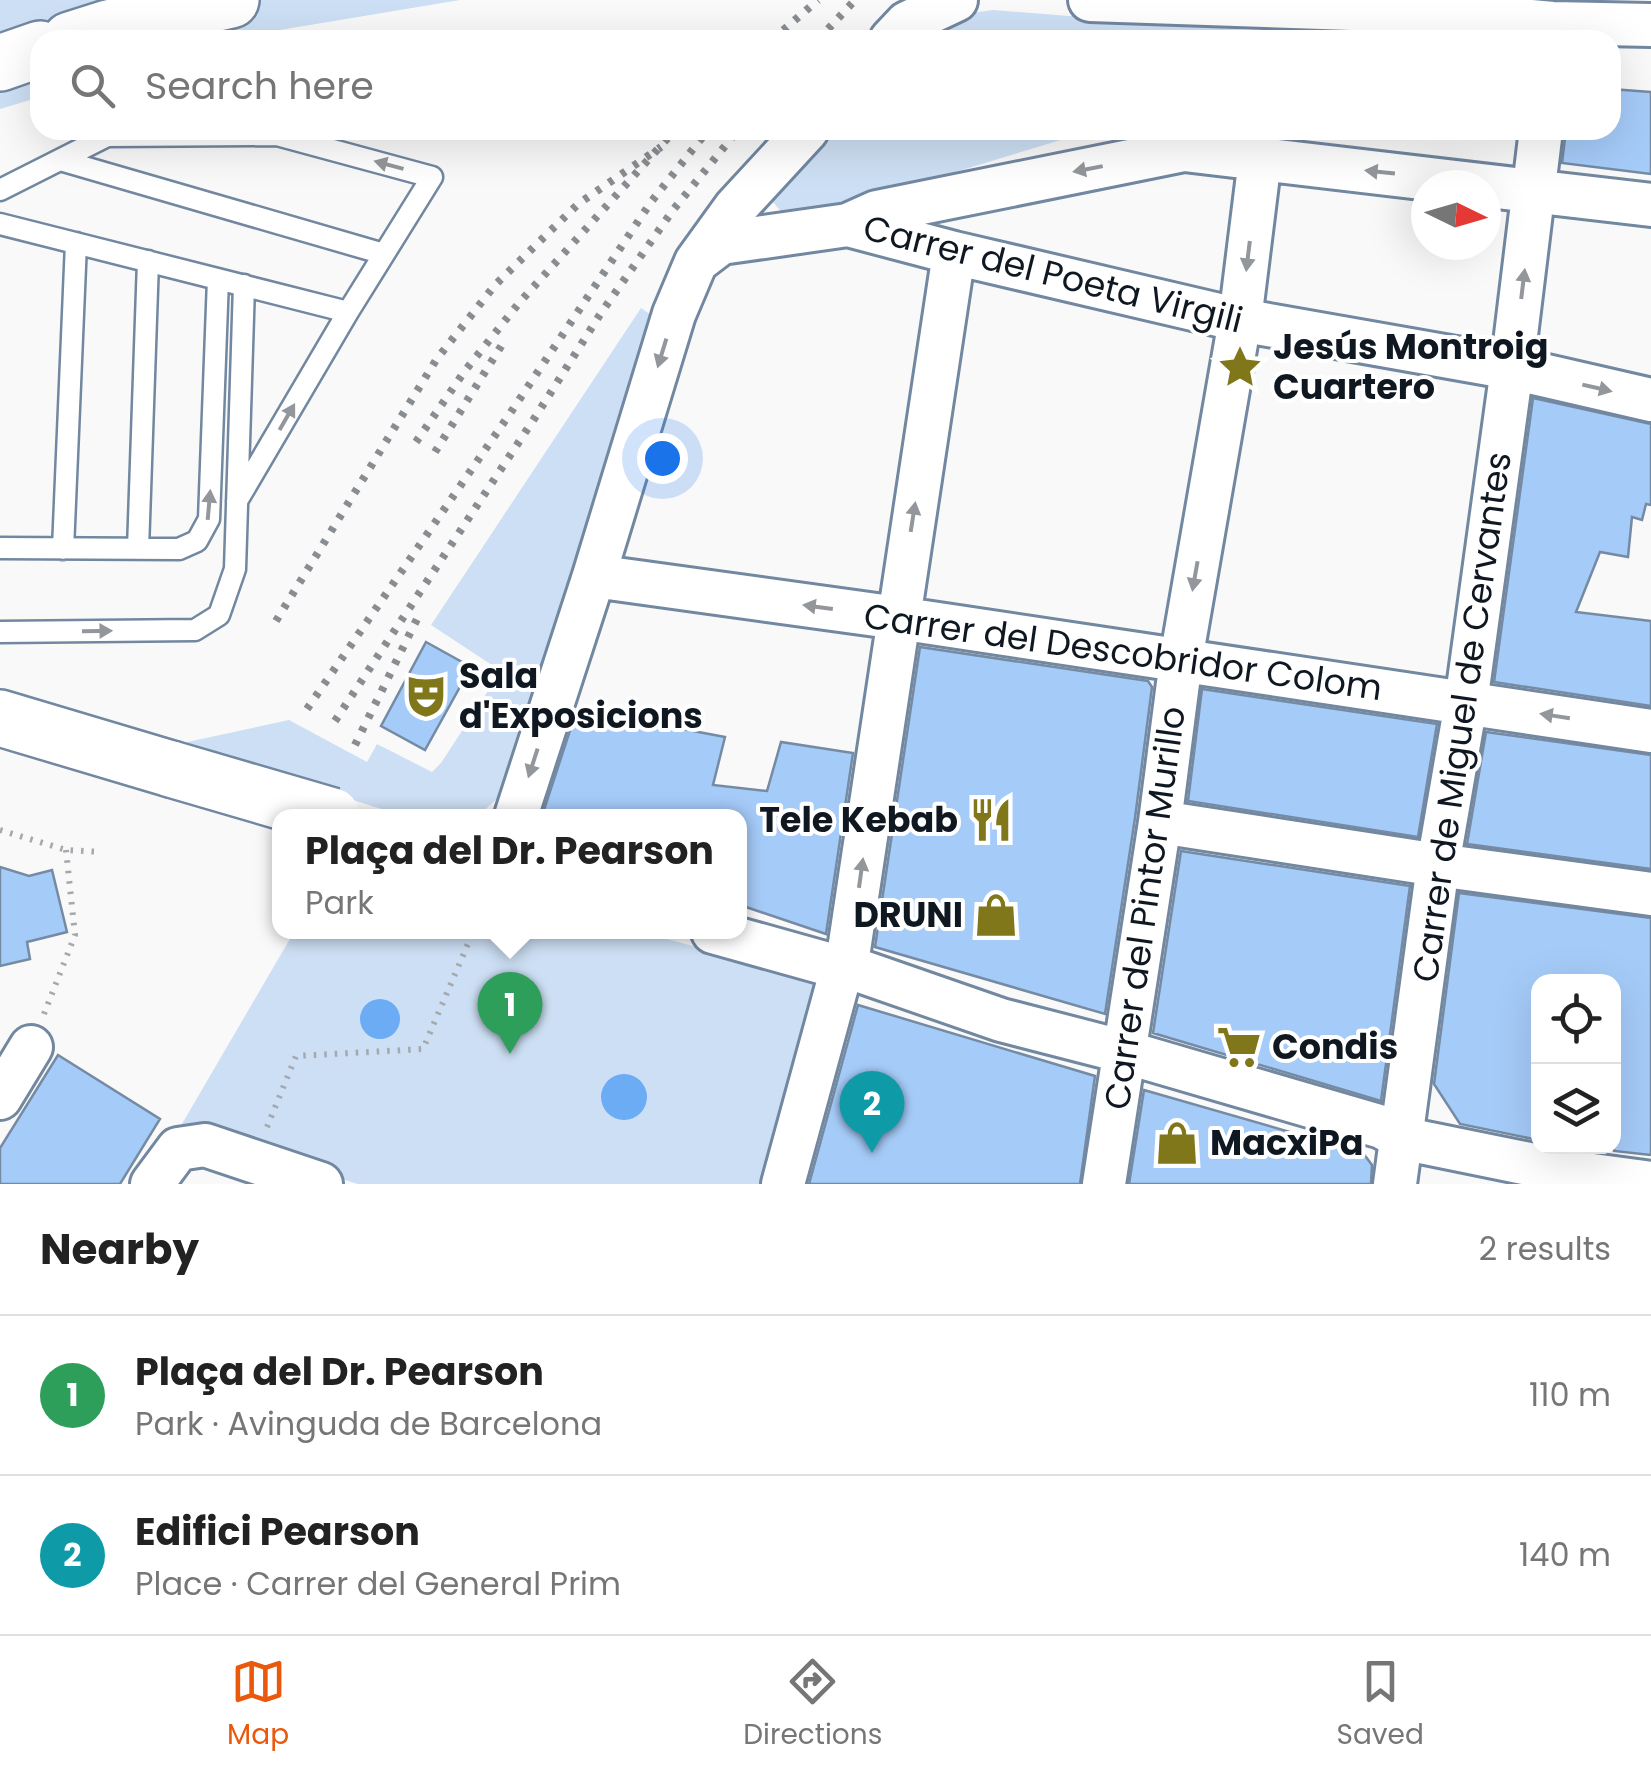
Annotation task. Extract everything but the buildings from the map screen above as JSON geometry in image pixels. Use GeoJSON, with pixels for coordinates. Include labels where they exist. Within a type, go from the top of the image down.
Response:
{"type":"FeatureCollection","features":[{"type":"Feature","properties":{"kind":"street"},"geometry":{"type":"LineString","coordinates":[[102,30],[231,0]]}},
{"type":"Feature","properties":{"kind":"street"},"geometry":{"type":"LineString","coordinates":[[900,30],[907,22],[956,0]]}},
{"type":"Feature","properties":{"kind":"street"},"geometry":{"type":"LineString","coordinates":[[1090,0],[1440,12],[1545,30]]}},
{"type":"Feature","properties":{"kind":"street"},"geometry":{"type":"LineString","coordinates":[[1568,30],[1651,25]]}},
{"type":"Feature","properties":{"kind":"street"},"geometry":{"type":"LineString","coordinates":[[0,63],[30,53]]}},
{"type":"Feature","properties":{"kind":"street"},"geometry":{"type":"LineString","coordinates":[[518,809],[674,314],[696,262],[734,208],[798,140]]}},
{"type":"Feature","properties":{"kind":"street","name":"Carrer de Miguel de Cervantes"},"geometry":{"type":"LineString","coordinates":[[1395,1184],[1438,865],[1466,703],[1540,140]]}},
{"type":"Feature","properties":{"kind":"street"},"geometry":{"type":"LineString","coordinates":[[848,225],[878,212],[1184,150],[1651,204]]}},
{"type":"Feature","properties":{"kind":"street","name":"Carrer del Pintor Murillo"},"geometry":{"type":"LineString","coordinates":[[1104,1184],[1160,822],[1180,660],[1240,320],[1260,159]]}},
{"type":"Feature","properties":{"kind":"street","name":"Carrer del Poeta Virgili"},"geometry":{"type":"LineString","coordinates":[[696,262],[721,243],[848,225],[954,254],[1240,320],[1512,368],[1651,400]]}},
{"type":"Feature","properties":{"kind":"street"},"geometry":{"type":"LineString","coordinates":[[783,1184],[850,950],[954,254]]}},
{"type":"Feature","properties":{"kind":"street","name":"Carrer del Descobridor Colom"},"geometry":{"type":"LineString","coordinates":[[594,576],[1651,731]]}},
{"type":"Feature","properties":{"kind":"street"},"geometry":{"type":"LineString","coordinates":[[0,718],[308,809]]}},
{"type":"Feature","properties":{"kind":"street"},"geometry":{"type":"LineString","coordinates":[[1160,822],[1651,894]]}},
{"type":"Feature","properties":{"kind":"street"},"geometry":{"type":"LineString","coordinates":[[737,939],[860,971],[1001,1020],[1382,1127],[1401,1138],[1563,1171],[1651,1183]]}},
{"type":"Feature","properties":{"kind":"street"},"geometry":{"type":"LineString","coordinates":[[0,1098],[30,1048]]}},
{"type":"Feature","properties":{"kind":"street"},"geometry":{"type":"LineString","coordinates":[[152,1184],[178,1148],[205,1145],[320,1184]]}},
{"type":"Feature","properties":{"kind":"lane"},"geometry":{"type":"LineString","coordinates":[[0,190],[99,140]]}},
{"type":"Feature","properties":{"kind":"lane"},"geometry":{"type":"LineString","coordinates":[[237,501],[432,177],[295,140]]}},
{"type":"Feature","properties":{"kind":"lane"},"geometry":{"type":"LineString","coordinates":[[60,160],[384,254]]}},
{"type":"Feature","properties":{"kind":"lane"},"geometry":{"type":"LineString","coordinates":[[0,232],[0,224],[348,312]]}},
{"type":"Feature","properties":{"kind":"lane"},"geometry":{"type":"LineString","coordinates":[[64,549],[76,243]]}},
{"type":"Feature","properties":{"kind":"lane"},"geometry":{"type":"LineString","coordinates":[[138,549],[148,261]]}},
{"type":"Feature","properties":{"kind":"lane"},"geometry":{"type":"LineString","coordinates":[[0,548],[179,549],[196,541],[209,519],[218,279]]}},
{"type":"Feature","properties":{"kind":"lane"},"geometry":{"type":"LineString","coordinates":[[0,632],[195,630],[219,616],[236,569],[244,286]]}},
{"type":"Feature","properties":{"kind":"path"},"geometry":{"type":"LineString","coordinates":[[0,830],[66,850],[101,852]]}},
{"type":"Feature","properties":{"kind":"path"},"geometry":{"type":"LineString","coordinates":[[30,1048],[74,934],[66,850]]}},
{"type":"Feature","properties":{"kind":"path"},"geometry":{"type":"LineString","coordinates":[[253,1160],[296,1056],[423,1049],[470,939]]}},
{"type":"Feature","properties":{"kind":"shaded area"},"geometry":{"type":"Polygon","coordinates":[[[0,0],[460,0],[280,30],[30,30],[30,100],[0,109],[0,0]]]}},
{"type":"Feature","properties":{"kind":"shaded area"},"geometry":{"type":"Polygon","coordinates":[[[993,10],[1246,30],[931,30],[964,14],[993,10]]]}},
{"type":"Feature","properties":{"kind":"shaded area"},"geometry":{"type":"Polygon","coordinates":[[[819,140],[1061,140],[803,218],[785,216],[772,201],[787,176],[819,140]]]}},
{"type":"Feature","properties":{"kind":"shaded area"},"geometry":{"type":"Polygon","coordinates":[[[641,308],[657,319],[500,796],[486,809],[381,809],[178,744],[289,720],[367,762],[377,744],[432,772],[501,671],[431,625],[641,308]]]}},
{"type":"Feature","properties":{"kind":"shaded area"},"geometry":{"type":"Polygon","coordinates":[[[290,939],[667,939],[819,979],[762,1184],[358,1184],[179,1129],[290,939]]]}},
{"type":"Feature","properties":{"kind":"water"},"geometry":{"type":"Polygon","coordinates":[[[380,999],[394,1005],[400,1019],[394,1033],[380,1039],[366,1033],[360,1019],[366,1005],[380,999]]]}},
{"type":"Feature","properties":{"kind":"water"},"geometry":{"type":"Polygon","coordinates":[[[624,1074],[641,1080],[647,1097],[641,1114],[624,1120],[607,1114],[601,1097],[607,1080],[624,1074]]]}},
{"type":"Feature","properties":{"kind":"railway"},"geometry":{"type":"LineString","coordinates":[[784,30],[818,0]]}},
{"type":"Feature","properties":{"kind":"railway"},"geometry":{"type":"LineString","coordinates":[[827,30],[855,0]]}},
{"type":"Feature","properties":{"kind":"railway"},"geometry":{"type":"LineString","coordinates":[[416,442],[464,372],[519,303],[666,140]]}},
{"type":"Feature","properties":{"kind":"railway"},"geometry":{"type":"LineString","coordinates":[[307,709],[651,202],[700,140]]}},
{"type":"Feature","properties":{"kind":"railway"},"geometry":{"type":"LineString","coordinates":[[335,721],[601,313],[673,210],[730,140]]}},
{"type":"Feature","properties":{"kind":"railway"},"geometry":{"type":"LineString","coordinates":[[276,621],[436,360],[495,285],[578,204],[661,147]]}},
{"type":"Feature","properties":{"kind":"railway"},"geometry":{"type":"LineString","coordinates":[[435,452],[505,340]]}},
{"type":"Feature","properties":{"kind":"railway"},"geometry":{"type":"LineString","coordinates":[[355,745],[419,615]]}},
{"type":"Feature","properties":{"kind":"place","name":"Jesús Montroig Cuartero"},"geometry":{"type":"Point","coordinates":[1240,367]}},
{"type":"Feature","properties":{"kind":"place","name":"Sala d'Exposicions"},"geometry":{"type":"Point","coordinates":[426,696]}},
{"type":"Feature","properties":{"kind":"place","name":"Tele Kebab"},"geometry":{"type":"Point","coordinates":[991,820]}},
{"type":"Feature","properties":{"kind":"place","name":"DRUNI"},"geometry":{"type":"Point","coordinates":[996,915]}},
{"type":"Feature","properties":{"kind":"place","name":"Condis"},"geometry":{"type":"Point","coordinates":[1239,1047]}},
{"type":"Feature","properties":{"kind":"place","name":"Plaça del Dr. Pearson"},"geometry":{"type":"Point","coordinates":[510,1054]}},
{"type":"Feature","properties":{"kind":"place","name":"MacxiPa"},"geometry":{"type":"Point","coordinates":[1177,1143]}},
{"type":"Feature","properties":{"kind":"place","name":"Edifici Pearson"},"geometry":{"type":"Point","coordinates":[872,1153]}}]}
